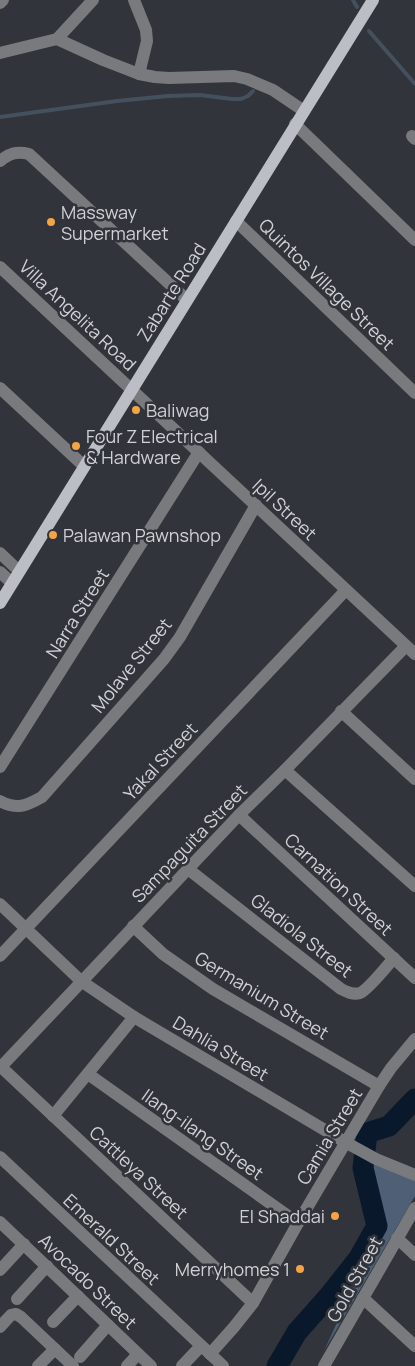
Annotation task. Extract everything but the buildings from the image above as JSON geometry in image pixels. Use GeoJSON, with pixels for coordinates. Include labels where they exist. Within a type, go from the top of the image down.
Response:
{"type":"FeatureCollection","features":[{"type":"Feature","properties":{"kind":"main road","name":"Zabarte Road"},"geometry":{"type":"LineString","coordinates":[[0,603],[373,0]]}},
{"type":"Feature","properties":{"kind":"street"},"geometry":{"type":"LineString","coordinates":[[0,3],[3,0]]}},
{"type":"Feature","properties":{"kind":"street"},"geometry":{"type":"LineString","coordinates":[[0,53],[57,39],[93,0]]}},
{"type":"Feature","properties":{"kind":"street"},"geometry":{"type":"LineString","coordinates":[[134,0],[147,35],[146,51],[139,74]]}},
{"type":"Feature","properties":{"kind":"street"},"geometry":{"type":"LineString","coordinates":[[57,39],[139,74],[170,78],[234,76],[247,79],[273,90],[304,111]]}},
{"type":"Feature","properties":{"kind":"street"},"geometry":{"type":"LineString","coordinates":[[295,124],[415,240]]}},
{"type":"Feature","properties":{"kind":"street"},"geometry":{"type":"LineString","coordinates":[[0,161],[10,154],[18,152],[29,154],[187,300]]}},
{"type":"Feature","properties":{"kind":"street","name":"Quintos Village Street"},"geometry":{"type":"LineString","coordinates":[[236,221],[415,393]]}},
{"type":"Feature","properties":{"kind":"street","name":"Villa Angelita Road"},"geometry":{"type":"LineString","coordinates":[[0,267],[132,389]]}},
{"type":"Feature","properties":{"kind":"street"},"geometry":{"type":"LineString","coordinates":[[0,388],[84,466]]}},
{"type":"Feature","properties":{"kind":"street","name":"Ipil Street"},"geometry":{"type":"LineString","coordinates":[[132,389],[411,650]]}},
{"type":"Feature","properties":{"kind":"street","name":"Narra Street"},"geometry":{"type":"LineString","coordinates":[[0,767],[199,452]]}},
{"type":"Feature","properties":{"kind":"street","name":"Molave Street"},"geometry":{"type":"LineString","coordinates":[[0,801],[10,806],[27,806],[42,798],[164,659],[180,637],[256,506]]}},
{"type":"Feature","properties":{"kind":"street"},"geometry":{"type":"LineString","coordinates":[[0,553],[16,577]]}},
{"type":"Feature","properties":{"kind":"street"},"geometry":{"type":"LineString","coordinates":[[0,572],[16,577]]}},
{"type":"Feature","properties":{"kind":"street","name":"Yakal Street"},"geometry":{"type":"LineString","coordinates":[[0,956],[346,590]]}},
{"type":"Feature","properties":{"kind":"street","name":"Sampaguita Street"},"geometry":{"type":"LineString","coordinates":[[0,1067],[239,815],[342,711],[411,650]]}},
{"type":"Feature","properties":{"kind":"street"},"geometry":{"type":"LineString","coordinates":[[342,711],[415,779]]}},
{"type":"Feature","properties":{"kind":"street"},"geometry":{"type":"LineString","coordinates":[[285,770],[415,886]]}},
{"type":"Feature","properties":{"kind":"street","name":"Carnation Street"},"geometry":{"type":"LineString","coordinates":[[239,815],[415,978]]}},
{"type":"Feature","properties":{"kind":"street","name":"Gladiola Street"},"geometry":{"type":"LineString","coordinates":[[188,869],[348,993],[354,994],[364,991],[394,958]]}},
{"type":"Feature","properties":{"kind":"street","name":"Dahlia Street"},"geometry":{"type":"LineString","coordinates":[[0,904],[81,981],[134,1017],[350,1145],[376,1159],[415,1175]]}},
{"type":"Feature","properties":{"kind":"street","name":"Germanium Street"},"geometry":{"type":"LineString","coordinates":[[133,926],[163,954],[213,988],[379,1086]]}},
{"type":"Feature","properties":{"kind":"street"},"geometry":{"type":"LineString","coordinates":[[53,1116],[134,1017]]}},
{"type":"Feature","properties":{"kind":"street","name":"Camia Street"},"geometry":{"type":"LineString","coordinates":[[182,1366],[206,1350],[234,1327],[253,1303],[298,1223],[350,1145],[379,1086],[415,1039]]}},
{"type":"Feature","properties":{"kind":"street","name":"Cattleya Street"},"geometry":{"type":"LineString","coordinates":[[0,1067],[253,1303]]}},
{"type":"Feature","properties":{"kind":"street","name":"Ilang-ilang Street"},"geometry":{"type":"LineString","coordinates":[[88,1074],[298,1223]]}},
{"type":"Feature","properties":{"kind":"street","name":"Emerald Street"},"geometry":{"type":"LineString","coordinates":[[0,1157],[223,1366]]}},
{"type":"Feature","properties":{"kind":"street","name":"Gold Street"},"geometry":{"type":"LineString","coordinates":[[329,1364],[363,1298],[415,1208]]}},
{"type":"Feature","properties":{"kind":"street","name":"Avocado Street"},"geometry":{"type":"LineString","coordinates":[[3,1230],[24,1244],[151,1366]]}},
{"type":"Feature","properties":{"kind":"street"},"geometry":{"type":"LineString","coordinates":[[397,1238],[415,1255]]}},
{"type":"Feature","properties":{"kind":"street"},"geometry":{"type":"LineString","coordinates":[[0,1270],[24,1244]]}},
{"type":"Feature","properties":{"kind":"street"},"geometry":{"type":"LineString","coordinates":[[17,1299],[47,1266]]}},
{"type":"Feature","properties":{"kind":"street"},"geometry":{"type":"LineString","coordinates":[[53,1322],[78,1296]]}},
{"type":"Feature","properties":{"kind":"street"},"geometry":{"type":"LineString","coordinates":[[363,1298],[415,1346]]}},
{"type":"Feature","properties":{"kind":"street"},"geometry":{"type":"LineString","coordinates":[[0,1326],[11,1315],[16,1314],[22,1317],[55,1349],[76,1362],[108,1325]]}},
{"type":"Feature","properties":{"kind":"street"},"geometry":{"type":"LineString","coordinates":[[38,1366],[55,1349]]}},
{"type":"Feature","properties":{"kind":"street"},"geometry":{"type":"LineString","coordinates":[[128,1366],[138,1354]]}},
{"type":"Feature","properties":{"kind":"shaded area"},"geometry":{"type":"Polygon","coordinates":[[[371,1159],[415,1181],[415,1196],[324,1351],[382,1224],[368,1170],[371,1159]]]}},
{"type":"Feature","properties":{"kind":"waterway"},"geometry":{"type":"LineString","coordinates":[[353,0],[357,7]]}},
{"type":"Feature","properties":{"kind":"waterway"},"geometry":{"type":"LineString","coordinates":[[369,31],[415,84]]}},
{"type":"Feature","properties":{"kind":"waterway"},"geometry":{"type":"LineString","coordinates":[[0,117],[168,96],[200,95],[241,99],[253,91]]}},
{"type":"Feature","properties":{"kind":"waterway"},"geometry":{"type":"LineString","coordinates":[[277,1366],[297,1332],[359,1258],[377,1226],[363,1168],[367,1133],[389,1126],[415,1099]]}},
{"type":"Feature","properties":{"kind":"place","name":"Massway Supermarket"},"geometry":{"type":"Point","coordinates":[51,222]}},
{"type":"Feature","properties":{"kind":"place","name":"Baliwag"},"geometry":{"type":"Point","coordinates":[136,410]}},
{"type":"Feature","properties":{"kind":"place","name":"Four Z Electrical & Hardware"},"geometry":{"type":"Point","coordinates":[76,446]}},
{"type":"Feature","properties":{"kind":"place","name":"Palawan Pawnshop"},"geometry":{"type":"Point","coordinates":[53,535]}},
{"type":"Feature","properties":{"kind":"place","name":"El Shaddai"},"geometry":{"type":"Point","coordinates":[335,1216]}},
{"type":"Feature","properties":{"kind":"place","name":"Merryhomes 1"},"geometry":{"type":"Point","coordinates":[300,1269]}}]}
